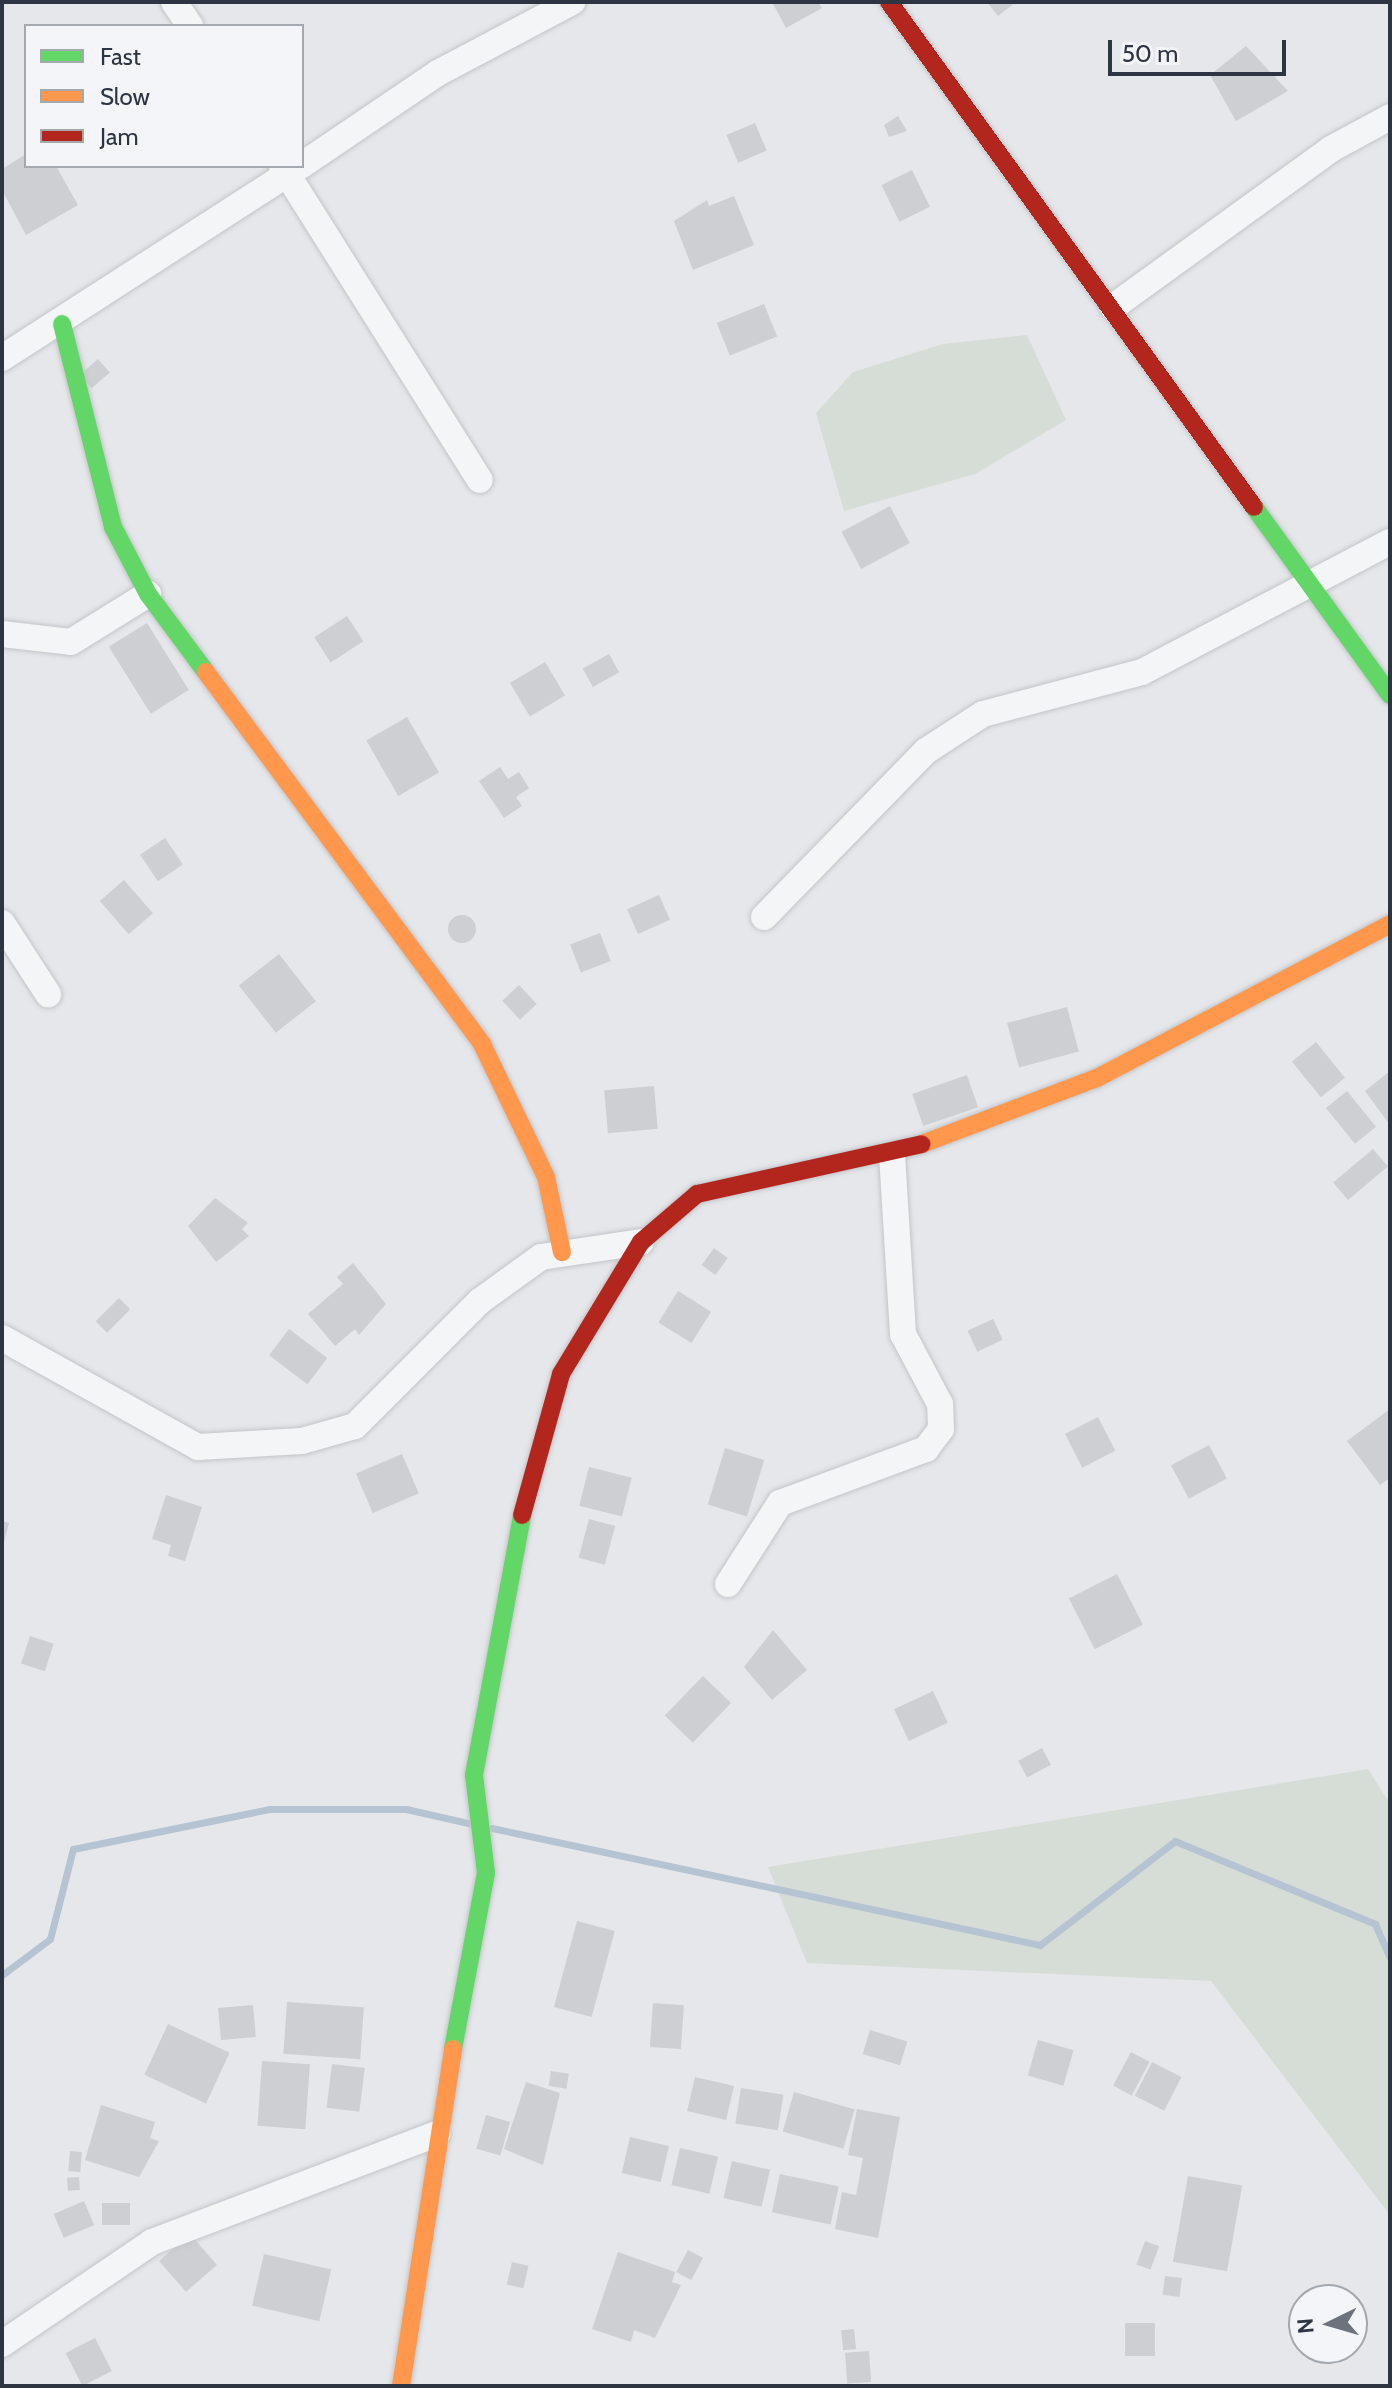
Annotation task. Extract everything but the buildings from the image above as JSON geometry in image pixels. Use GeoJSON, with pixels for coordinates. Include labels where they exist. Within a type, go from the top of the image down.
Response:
{"type":"FeatureCollection","features":[{"type":"Feature","properties":{"kind":"main road"},"geometry":{"type":"LineString","coordinates":[[889,2],[1314,584],[1390,695]]}},
{"type":"Feature","properties":{"kind":"main road"},"geometry":{"type":"LineString","coordinates":[[62,324],[113,527],[148,594],[482,1044],[546,1177],[562,1252]]}},
{"type":"Feature","properties":{"kind":"main road"},"geometry":{"type":"LineString","coordinates":[[401,2386],[437,2134],[486,1873],[474,1775],[522,1513],[561,1374],[641,1242],[697,1194],[892,1155],[1097,1078],[1289,983],[1390,924]]}},
{"type":"Feature","properties":{"kind":"street"},"geometry":{"type":"LineString","coordinates":[[174,2],[189,24]]}},
{"type":"Feature","properties":{"kind":"street"},"geometry":{"type":"LineString","coordinates":[[304,161],[414,87],[572,2]]}},
{"type":"Feature","properties":{"kind":"street"},"geometry":{"type":"LineString","coordinates":[[1113,307],[1331,149],[1390,117]]}},
{"type":"Feature","properties":{"kind":"street"},"geometry":{"type":"LineString","coordinates":[[2,358],[62,324],[113,282],[293,168],[480,480]]}},
{"type":"Feature","properties":{"kind":"street"},"geometry":{"type":"LineString","coordinates":[[764,917],[926,751],[983,714],[1142,672],[1390,542]]}},
{"type":"Feature","properties":{"kind":"street"},"geometry":{"type":"LineString","coordinates":[[2,634],[71,642],[148,594]]}},
{"type":"Feature","properties":{"kind":"street"},"geometry":{"type":"LineString","coordinates":[[2,923],[48,994]]}},
{"type":"Feature","properties":{"kind":"street"},"geometry":{"type":"LineString","coordinates":[[728,1584],[780,1503],[926,1449],[941,1429],[940,1404],[903,1334],[892,1155]]}},
{"type":"Feature","properties":{"kind":"street"},"geometry":{"type":"LineString","coordinates":[[3,1339],[198,1447],[302,1441],[355,1426],[480,1301],[541,1257],[641,1242]]}},
{"type":"Feature","properties":{"kind":"street"},"geometry":{"type":"LineString","coordinates":[[2,2344],[152,2242],[437,2134]]}},
{"type":"Feature","properties":{"kind":"shaded area"},"geometry":{"type":"Polygon","coordinates":[[[1027,335],[1066,420],[975,474],[844,511],[816,413],[853,372],[943,344],[1027,335]]]}},
{"type":"Feature","properties":{"kind":"shaded area"},"geometry":{"type":"Polygon","coordinates":[[[1368,1769],[1390,1804],[1390,2215],[1211,1981],[807,1963],[768,1867],[1368,1769]]]}},
{"type":"Feature","properties":{"kind":"waterway"},"geometry":{"type":"LineString","coordinates":[[2,1975],[50,1939],[73,1849],[270,1809],[406,1809],[468,1823]]}},
{"type":"Feature","properties":{"kind":"waterway"},"geometry":{"type":"LineString","coordinates":[[492,1828],[1040,1945],[1175,1841],[1375,1924],[1390,1958]]}},
{"type":"Feature","properties":{"kind":"traffic: fast"},"geometry":{"type":"LineString","coordinates":[[62,324],[113,527],[148,594],[206,672]]}},
{"type":"Feature","properties":{"kind":"traffic: fast"},"geometry":{"type":"LineString","coordinates":[[1254,507],[1390,695]]}},
{"type":"Feature","properties":{"kind":"traffic: fast"},"geometry":{"type":"LineString","coordinates":[[453,2049],[486,1873],[474,1775],[522,1515]]}},
{"type":"Feature","properties":{"kind":"traffic: slow"},"geometry":{"type":"LineString","coordinates":[[206,672],[482,1044],[546,1177],[562,1252]]}},
{"type":"Feature","properties":{"kind":"traffic: slow"},"geometry":{"type":"LineString","coordinates":[[922,1144],[1097,1078],[1390,924]]}},
{"type":"Feature","properties":{"kind":"traffic: slow"},"geometry":{"type":"LineString","coordinates":[[401,2386],[453,2049]]}},
{"type":"Feature","properties":{"kind":"traffic: jam"},"geometry":{"type":"LineString","coordinates":[[889,2],[1254,507]]}},
{"type":"Feature","properties":{"kind":"traffic: jam"},"geometry":{"type":"LineString","coordinates":[[522,1515],[561,1374],[641,1242],[697,1194],[922,1144]]}}]}
